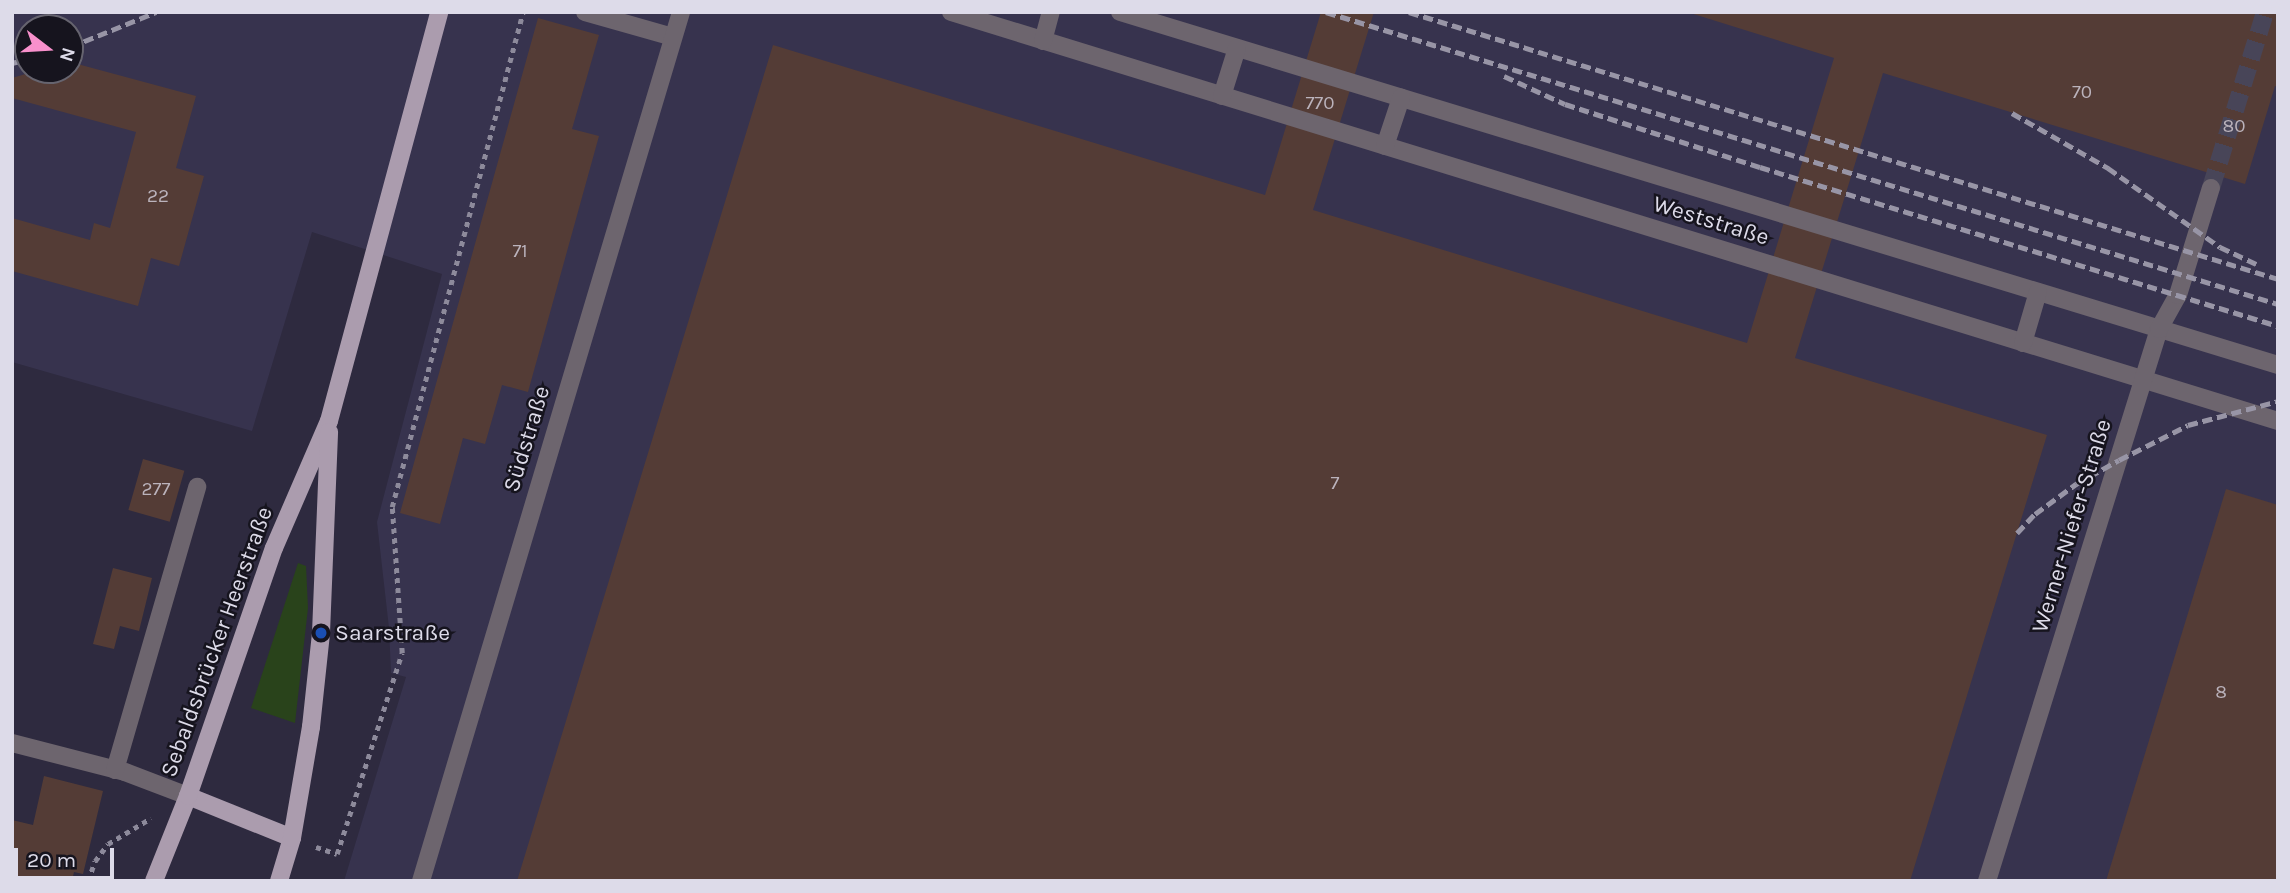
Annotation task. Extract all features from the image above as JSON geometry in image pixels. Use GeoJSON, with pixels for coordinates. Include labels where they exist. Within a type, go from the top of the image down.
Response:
{"type":"FeatureCollection","features":[{"type":"Feature","properties":{"kind":"main road","name":"Sebaldsbrücker Heerstraße"},"geometry":{"type":"LineString","coordinates":[[154,881],[188,796],[274,548],[329,421],[439,12]]}},
{"type":"Feature","properties":{"kind":"main road","name":"Sebaldsbrücker Heerstraße"},"geometry":{"type":"LineString","coordinates":[[279,881],[292,838],[311,727],[321,632],[329,421]]}},
{"type":"Feature","properties":{"kind":"main road"},"geometry":{"type":"LineString","coordinates":[[188,796],[292,838]]}},
{"type":"Feature","properties":{"kind":"street"},"geometry":{"type":"LineString","coordinates":[[585,12],[673,37]]}},
{"type":"Feature","properties":{"kind":"street","name":"Südstraße"},"geometry":{"type":"LineString","coordinates":[[421,881],[681,12]]}},
{"type":"Feature","properties":{"kind":"street","name":"Weststraße"},"geometry":{"type":"LineString","coordinates":[[951,12],[2278,421]]}},
{"type":"Feature","properties":{"kind":"street"},"geometry":{"type":"LineString","coordinates":[[1043,41],[1051,12]]}},
{"type":"Feature","properties":{"kind":"street","name":"Weststraße"},"geometry":{"type":"LineString","coordinates":[[1120,12],[2278,365]]}},
{"type":"Feature","properties":{"kind":"street"},"geometry":{"type":"LineString","coordinates":[[1222,96],[1237,48]]}},
{"type":"Feature","properties":{"kind":"street"},"geometry":{"type":"LineString","coordinates":[[1385,146],[1401,98]]}},
{"type":"Feature","properties":{"kind":"street","name":"Werner-Niefer-Straße"},"geometry":{"type":"LineString","coordinates":[[1987,881],[2159,329],[2178,295],[2211,188]]}},
{"type":"Feature","properties":{"kind":"street"},"geometry":{"type":"LineString","coordinates":[[2023,343],[2038,292]]}},
{"type":"Feature","properties":{"kind":"street"},"geometry":{"type":"LineString","coordinates":[[115,770],[197,487]]}},
{"type":"Feature","properties":{"kind":"street"},"geometry":{"type":"LineString","coordinates":[[12,743],[115,770],[188,796]]}},
{"type":"Feature","properties":{"kind":"path"},"geometry":{"type":"LineString","coordinates":[[292,838],[337,854],[402,653],[392,507],[523,12]]}},
{"type":"Feature","properties":{"kind":"path"},"geometry":{"type":"LineString","coordinates":[[88,881],[94,861],[108,844],[188,796]]}},
{"type":"Feature","properties":{"kind":"shaded area"},"geometry":{"type":"Polygon","coordinates":[[[12,12],[2278,12],[2278,881],[344,881],[406,677],[391,673],[389,628],[377,522],[442,274],[312,232],[252,431],[12,362],[12,12]]]}},
{"type":"Feature","properties":{"kind":"green space"},"geometry":{"type":"Polygon","coordinates":[[[298,563],[306,566],[308,608],[295,723],[251,708],[298,563]]]}},
{"type":"Feature","properties":{"kind":"building"},"geometry":{"type":"Polygon","coordinates":[[[1321,12],[1374,12],[1313,210],[1747,343],[1834,58],[1687,12],[2278,12],[2278,87],[2275,86],[2245,184],[1883,73],[1795,358],[2047,435],[1910,881],[517,881],[773,45],[1265,195],[1321,12]]]}},
{"type":"Feature","properties":{"kind":"building"},"geometry":{"type":"Polygon","coordinates":[[[538,18],[599,35],[572,129],[599,136],[528,392],[502,385],[485,444],[463,438],[440,524],[400,513],[538,18]]]}},
{"type":"Feature","properties":{"kind":"building"},"geometry":{"type":"Polygon","coordinates":[[[84,66],[196,96],[176,168],[204,176],[179,266],[151,258],[138,306],[12,271],[12,218],[90,240],[94,223],[110,228],[136,132],[12,98],[12,78],[14,84],[84,84],[84,66]]]}},
{"type":"Feature","properties":{"kind":"building"},"geometry":{"type":"Polygon","coordinates":[[[143,459],[184,471],[170,522],[128,510],[143,459]]]}},
{"type":"Feature","properties":{"kind":"building"},"geometry":{"type":"Polygon","coordinates":[[[2226,489],[2278,505],[2278,881],[2106,881],[2226,489]]]}},
{"type":"Feature","properties":{"kind":"building"},"geometry":{"type":"Polygon","coordinates":[[[113,568],[152,578],[139,631],[120,626],[114,649],[93,644],[113,568]]]}},
{"type":"Feature","properties":{"kind":"building"},"geometry":{"type":"Polygon","coordinates":[[[44,776],[103,791],[83,874],[74,872],[72,881],[12,881],[12,820],[33,825],[44,776]]]}},
{"type":"Feature","properties":{"kind":"tunnel"},"geometry":{"type":"LineString","coordinates":[[2211,188],[2265,12]]}},
{"type":"Feature","properties":{"kind":"railway"},"geometry":{"type":"LineString","coordinates":[[84,41],[156,12]]}},
{"type":"Feature","properties":{"kind":"railway"},"geometry":{"type":"LineString","coordinates":[[1326,12],[2278,304]]}},
{"type":"Feature","properties":{"kind":"railway"},"geometry":{"type":"LineString","coordinates":[[1409,12],[2278,279]]}},
{"type":"Feature","properties":{"kind":"railway"},"geometry":{"type":"LineString","coordinates":[[1504,76],[1565,104],[1760,167],[2278,326]]}},
{"type":"Feature","properties":{"kind":"railway"},"geometry":{"type":"LineString","coordinates":[[2012,113],[2108,168],[2220,247],[2256,264]]}},
{"type":"Feature","properties":{"kind":"railway"},"geometry":{"type":"LineString","coordinates":[[2017,533],[2035,514],[2076,484],[2188,425],[2278,401]]}},
{"type":"Feature","properties":{"kind":"place","name":"Saarstraße"},"geometry":{"type":"Point","coordinates":[321,633]}}]}
